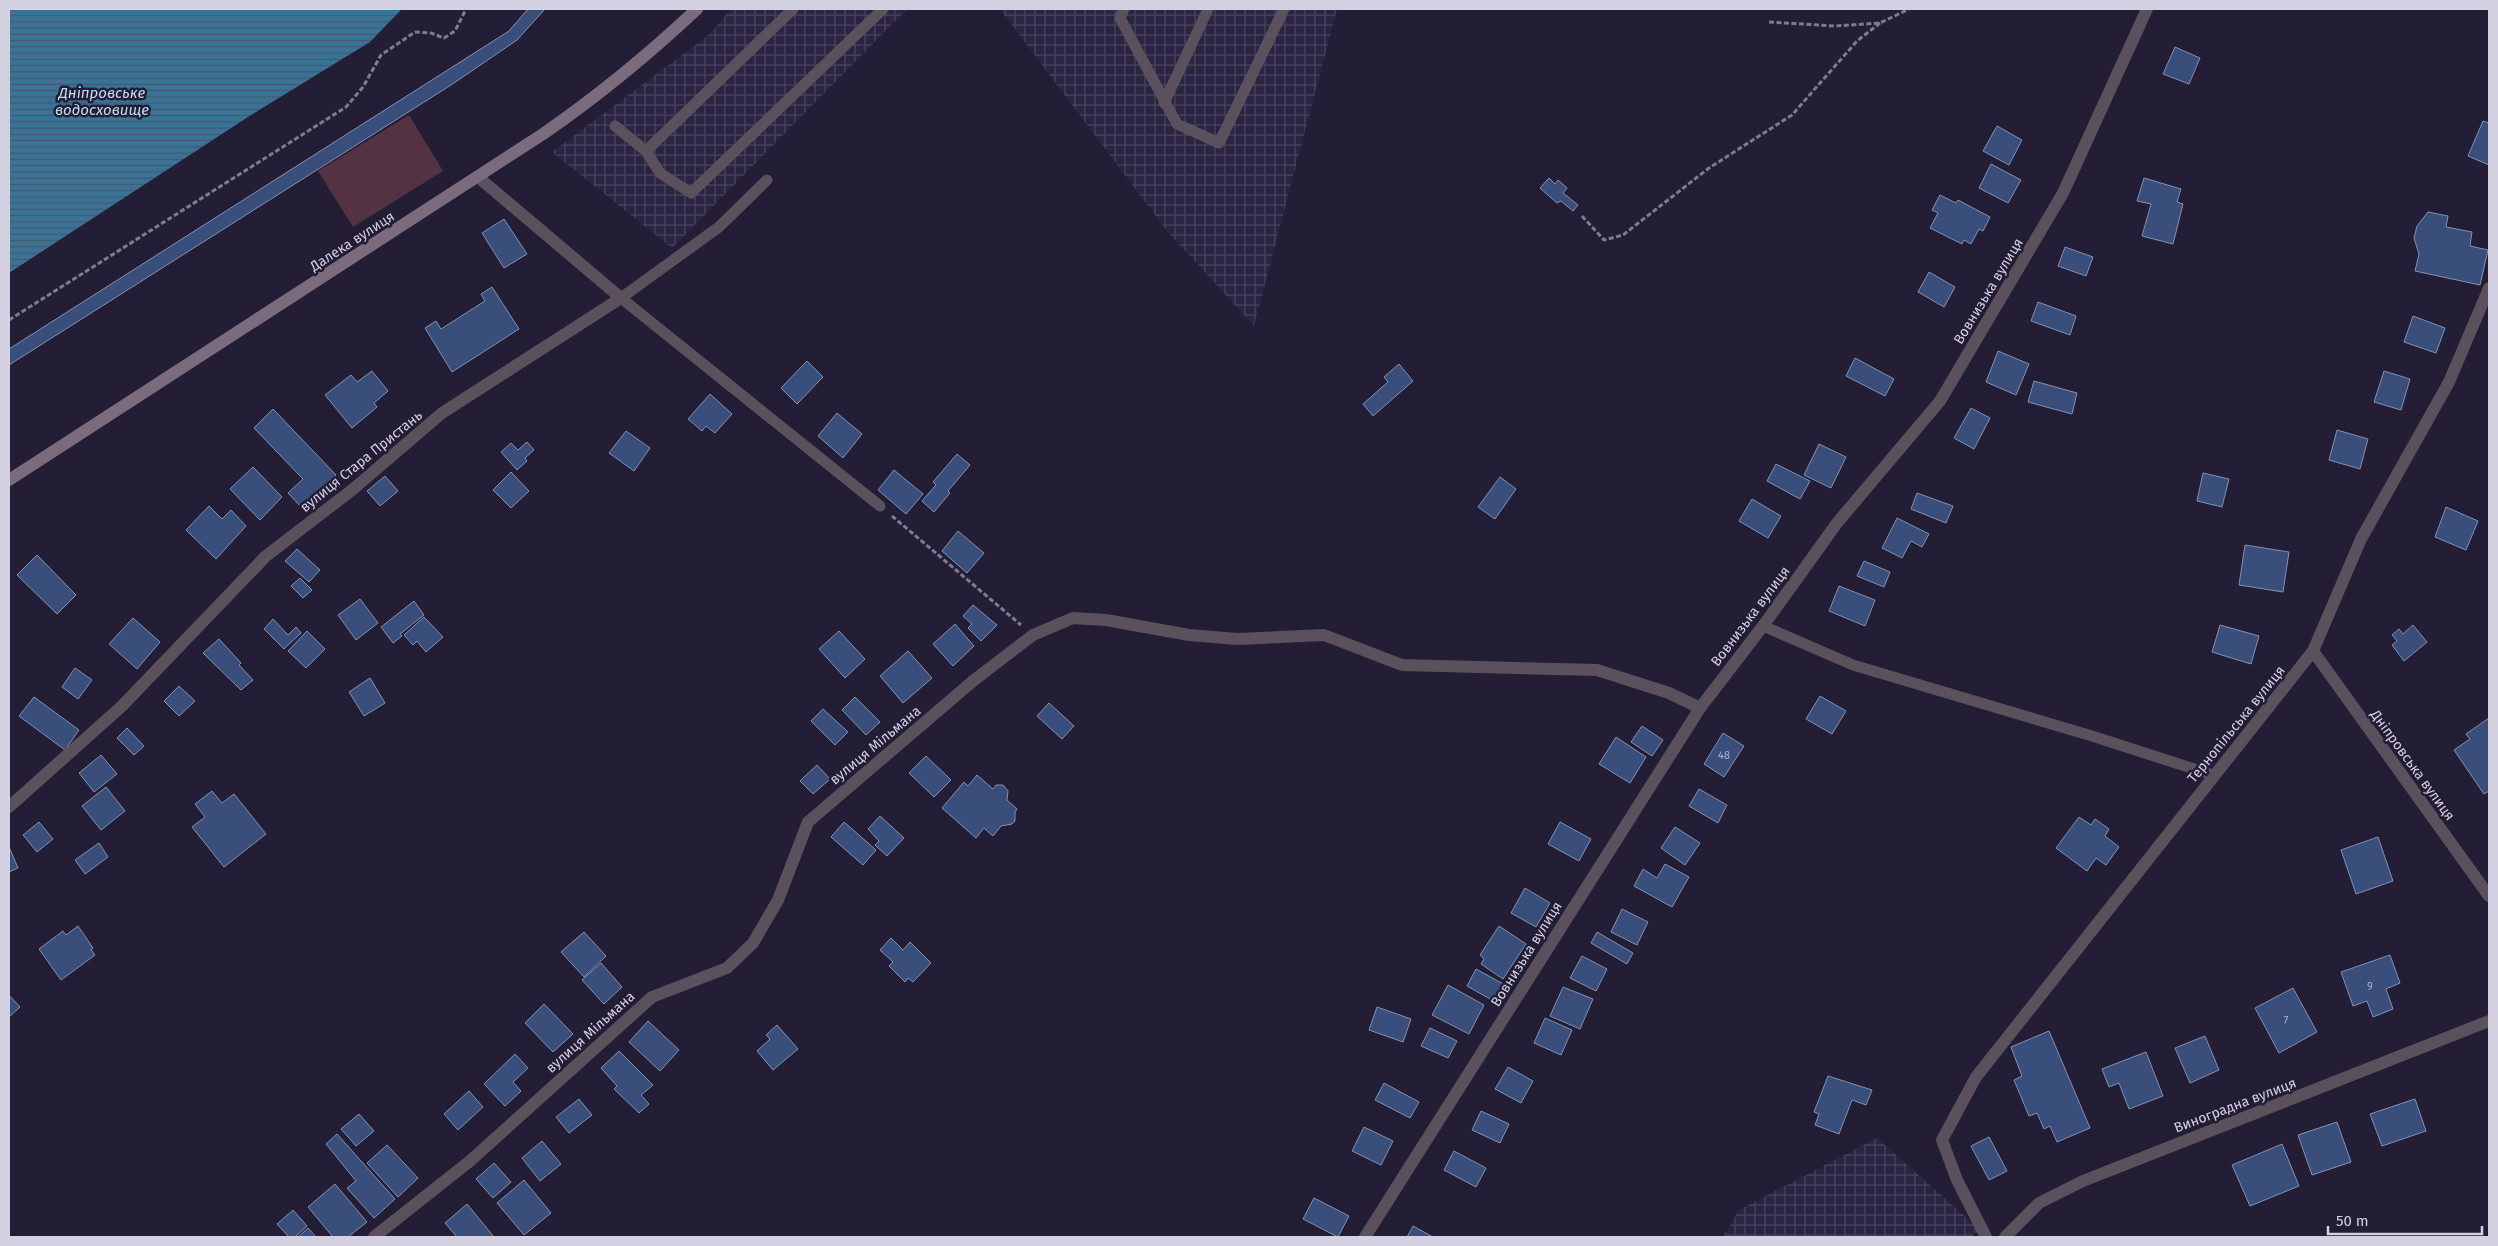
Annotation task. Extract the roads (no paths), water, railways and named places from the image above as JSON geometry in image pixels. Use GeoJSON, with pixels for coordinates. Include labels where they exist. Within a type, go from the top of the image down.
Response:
{"type":"FeatureCollection","features":[{"type":"Feature","properties":{"kind":"street","name":"Далека вулиця"},"geometry":{"type":"LineString","coordinates":[[9,480],[478,177],[595,98],[655,48],[697,9]]}},
{"type":"Feature","properties":{"kind":"street","name":"Вовнизька вулиця"},"geometry":{"type":"LineString","coordinates":[[1365,1237],[1700,708],[1837,523],[1940,401],[2064,193],[2148,9]]}},
{"type":"Feature","properties":{"kind":"street"},"geometry":{"type":"LineString","coordinates":[[478,177],[621,298]]}},
{"type":"Feature","properties":{"kind":"street","name":"Тернопільська вулиця"},"geometry":{"type":"LineString","coordinates":[[1986,1237],[1957,1180],[1942,1140],[1976,1077],[2213,775],[2313,652],[2362,539],[2449,382],[2489,288]]}},
{"type":"Feature","properties":{"kind":"street","name":"вулиця Стара Пристань"},"geometry":{"type":"LineString","coordinates":[[9,807],[122,706],[266,556],[352,490],[442,413],[621,298]]}},
{"type":"Feature","properties":{"kind":"street","name":"вулиця Мільмана"},"geometry":{"type":"LineString","coordinates":[[374,1237],[470,1161],[652,997],[727,968],[753,943],[778,900],[808,822],[959,694],[1033,635],[1073,618],[1106,620],[1189,635],[1237,639],[1324,635],[1402,665],[1597,670],[1669,693],[1700,708]]}},
{"type":"Feature","properties":{"kind":"street","name":"Дніпровська вулиця"},"geometry":{"type":"LineString","coordinates":[[2313,652],[2489,896]]}},
{"type":"Feature","properties":{"kind":"street","name":"Виноградна вулиця"},"geometry":{"type":"LineString","coordinates":[[2004,1237],[2039,1203],[2082,1181],[2489,1021]]}},
{"type":"Feature","properties":{"kind":"lane"},"geometry":{"type":"LineString","coordinates":[[646,151],[793,9]]}},
{"type":"Feature","properties":{"kind":"lane"},"geometry":{"type":"LineString","coordinates":[[615,126],[646,151],[660,173],[691,193],[883,9]]}},
{"type":"Feature","properties":{"kind":"lane"},"geometry":{"type":"LineString","coordinates":[[1124,9],[1120,18],[1164,103],[1177,124],[1219,143],[1284,9]]}},
{"type":"Feature","properties":{"kind":"lane"},"geometry":{"type":"LineString","coordinates":[[1164,103],[1208,9]]}},
{"type":"Feature","properties":{"kind":"lane"},"geometry":{"type":"LineString","coordinates":[[767,180],[719,228],[621,298],[880,506]]}},
{"type":"Feature","properties":{"kind":"lane"},"geometry":{"type":"LineString","coordinates":[[1762,626],[1853,665],[2092,736],[2213,775]]}},
{"type":"Feature","properties":{"kind":"water","name":"Дніпровське водосховище"},"geometry":{"type":"Polygon","coordinates":[[[9,9],[402,9],[370,42],[248,117],[9,273],[9,9]]]}}]}
